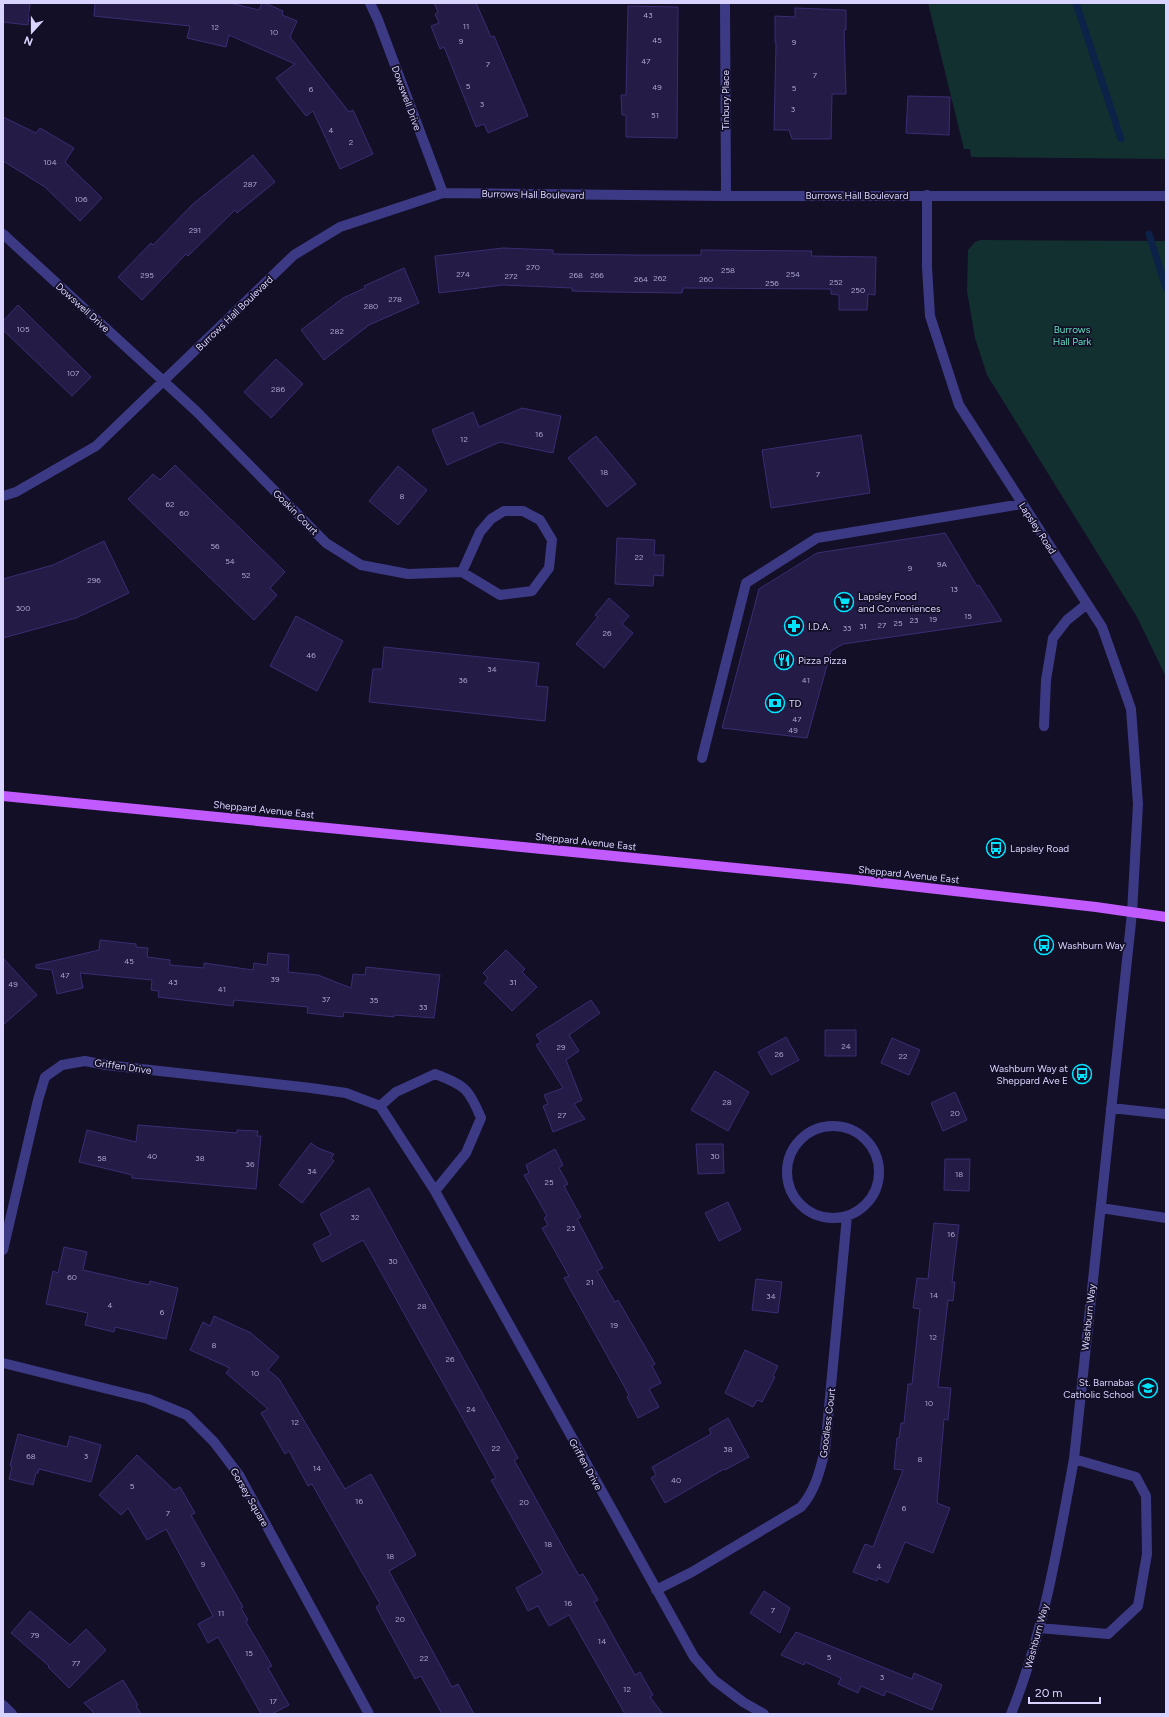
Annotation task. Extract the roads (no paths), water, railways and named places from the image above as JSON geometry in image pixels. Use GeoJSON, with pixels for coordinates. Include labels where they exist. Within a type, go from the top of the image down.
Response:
{"type":"FeatureCollection","features":[{"type":"Feature","properties":{"kind":"main road","name":"Sheppard Avenue East"},"geometry":{"type":"LineString","coordinates":[[3,796],[848,879],[1096,907],[1166,917]]}},
{"type":"Feature","properties":{"kind":"street","name":"Dowswell Drive"},"geometry":{"type":"LineString","coordinates":[[370,3],[378,20],[443,193]]}},
{"type":"Feature","properties":{"kind":"street","name":"Tinbury Place"},"geometry":{"type":"LineString","coordinates":[[725,3],[726,196]]}},
{"type":"Feature","properties":{"kind":"street","name":"Burrows Hall Boulevard"},"geometry":{"type":"LineString","coordinates":[[3,496],[16,492],[96,446],[294,255],[340,227],[443,193],[726,196],[1166,196]]}},
{"type":"Feature","properties":{"kind":"street","name":"Lapsley Road"},"geometry":{"type":"LineString","coordinates":[[928,195],[927,267],[930,316],[959,405],[1102,627],[1131,709],[1138,804],[1132,913]]}},
{"type":"Feature","properties":{"kind":"street","name":"Dowswell Drive"},"geometry":{"type":"LineString","coordinates":[[3,234],[164,380]]}},
{"type":"Feature","properties":{"kind":"street","name":"Goskin Court"},"geometry":{"type":"LineString","coordinates":[[164,380],[326,543],[360,565],[408,574],[462,572]]}},
{"type":"Feature","properties":{"kind":"street"},"geometry":{"type":"LineString","coordinates":[[702,758],[746,583],[817,538],[1022,504]]}},
{"type":"Feature","properties":{"kind":"street"},"geometry":{"type":"LineString","coordinates":[[504,511],[523,511],[540,520],[552,540],[549,568],[532,591],[500,595],[462,572],[480,532],[491,519],[504,511]]}},
{"type":"Feature","properties":{"kind":"street"},"geometry":{"type":"LineString","coordinates":[[1044,726],[1046,680],[1053,638],[1067,620],[1087,604]]}},
{"type":"Feature","properties":{"kind":"street","name":"Washburn Way"},"geometry":{"type":"LineString","coordinates":[[1011,1714],[1023,1683],[1040,1628],[1074,1459],[1092,1271],[1101,1208],[1132,913]]}},
{"type":"Feature","properties":{"kind":"street","name":"Griffen Drive"},"geometry":{"type":"LineString","coordinates":[[3,1250],[45,1077],[62,1065],[85,1061],[106,1066],[312,1088],[346,1093],[380,1106],[435,1191],[694,1657],[714,1680],[743,1702],[764,1714]]}},
{"type":"Feature","properties":{"kind":"street"},"geometry":{"type":"LineString","coordinates":[[380,1106],[396,1092],[435,1074],[458,1082],[472,1097],[481,1118],[466,1153],[435,1191]]}},
{"type":"Feature","properties":{"kind":"street"},"geometry":{"type":"LineString","coordinates":[[1111,1108],[1166,1114]]}},
{"type":"Feature","properties":{"kind":"street"},"geometry":{"type":"LineString","coordinates":[[831,1125],[847,1127],[861,1134],[872,1146],[878,1159],[880,1173],[877,1187],[870,1200],[860,1210],[847,1216],[831,1218],[816,1215],[802,1207],[792,1194],[787,1180],[787,1164],[792,1149],[802,1137],[816,1128],[831,1125]]}},
{"type":"Feature","properties":{"kind":"street"},"geometry":{"type":"LineString","coordinates":[[1101,1208],[1166,1218]]}},
{"type":"Feature","properties":{"kind":"street","name":"Goodless Court"},"geometry":{"type":"LineString","coordinates":[[656,1590],[692,1572],[801,1507],[810,1497],[820,1471],[825,1450],[847,1216]]}},
{"type":"Feature","properties":{"kind":"street","name":"Gorsey Square"},"geometry":{"type":"LineString","coordinates":[[3,1363],[148,1399],[187,1415],[214,1442],[239,1475],[368,1714]]}},
{"type":"Feature","properties":{"kind":"street"},"geometry":{"type":"LineString","coordinates":[[1040,1628],[1108,1634],[1138,1606],[1147,1554],[1146,1496],[1136,1477],[1074,1459]]}},
{"type":"Feature","properties":{"kind":"street"},"geometry":{"type":"LineString","coordinates":[[3,1705],[12,1714]]}},
{"type":"Feature","properties":{"kind":"waterway"},"geometry":{"type":"LineString","coordinates":[[1076,3],[1121,139]]}},
{"type":"Feature","properties":{"kind":"waterway"},"geometry":{"type":"LineString","coordinates":[[1149,234],[1166,288]]}},
{"type":"Feature","properties":{"kind":"place","name":"Lapsley Food and Conveniences"},"geometry":{"type":"Point","coordinates":[844,602]}},
{"type":"Feature","properties":{"kind":"place","name":"I.D.A."},"geometry":{"type":"Point","coordinates":[794,626]}},
{"type":"Feature","properties":{"kind":"place","name":"Pizza Pizza"},"geometry":{"type":"Point","coordinates":[784,660]}},
{"type":"Feature","properties":{"kind":"place","name":"TD"},"geometry":{"type":"Point","coordinates":[775,703]}},
{"type":"Feature","properties":{"kind":"place","name":"Lapsley Road"},"geometry":{"type":"Point","coordinates":[996,848]}},
{"type":"Feature","properties":{"kind":"place","name":"Washburn Way"},"geometry":{"type":"Point","coordinates":[1044,945]}},
{"type":"Feature","properties":{"kind":"place","name":"Washburn Way at Sheppard Ave E"},"geometry":{"type":"Point","coordinates":[1082,1074]}},
{"type":"Feature","properties":{"kind":"place","name":"St. Barnabas Catholic School"},"geometry":{"type":"Point","coordinates":[1148,1388]}},
{"type":"Feature","properties":{"kind":"park label","name":"Burrows Hall Park"},"geometry":{"type":"Point","coordinates":[1072,334]}}]}
